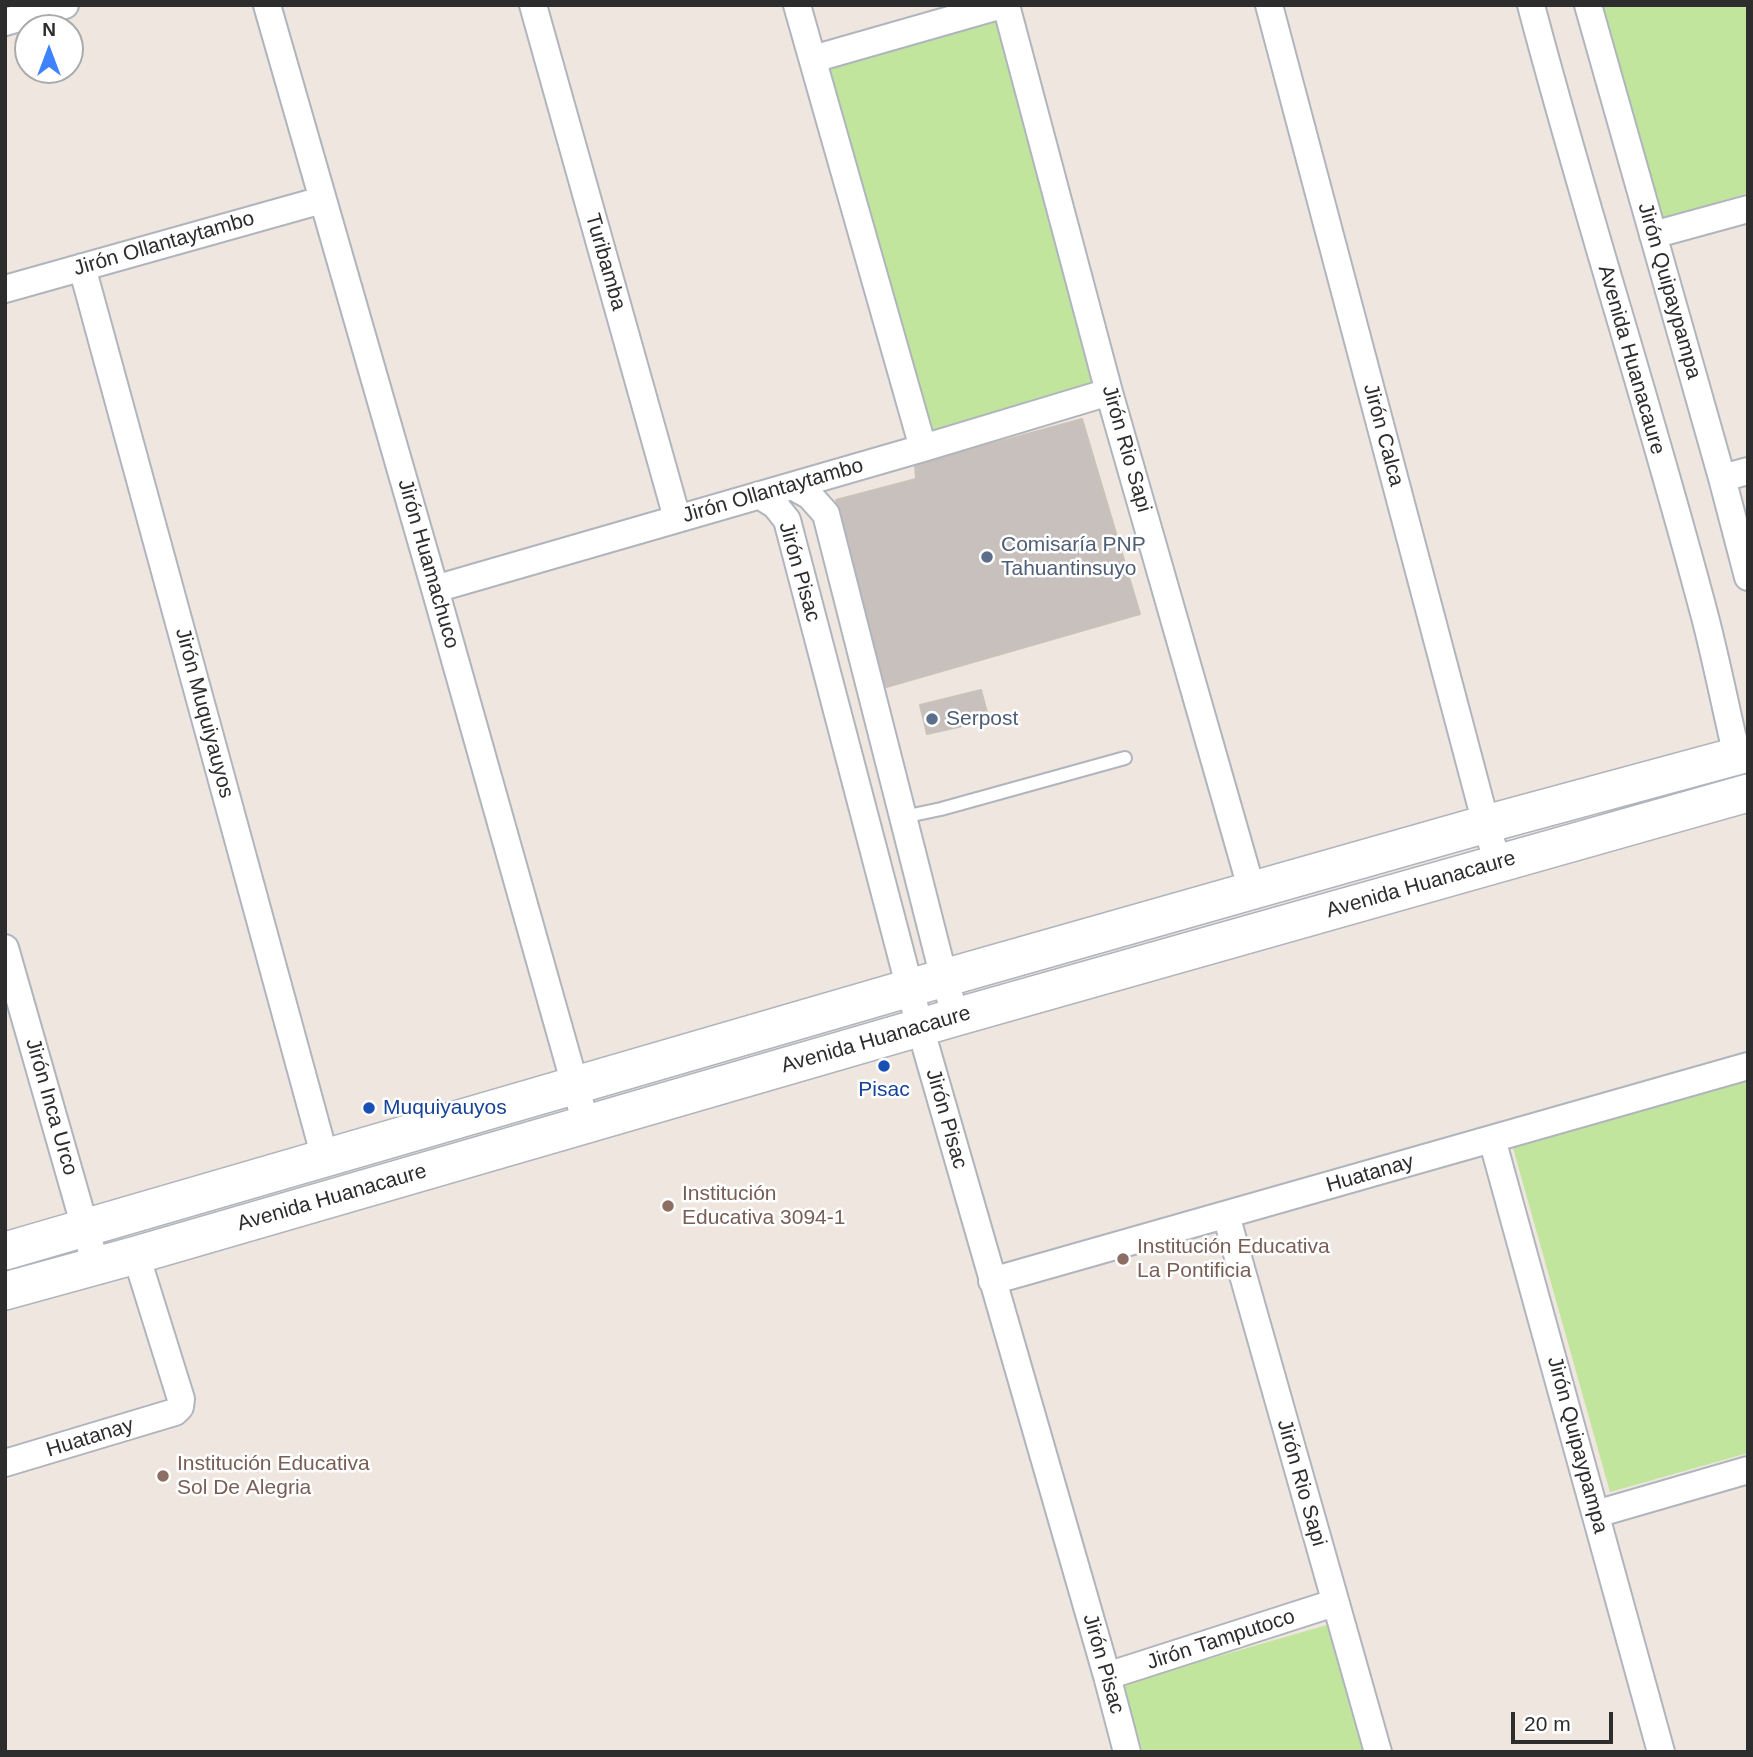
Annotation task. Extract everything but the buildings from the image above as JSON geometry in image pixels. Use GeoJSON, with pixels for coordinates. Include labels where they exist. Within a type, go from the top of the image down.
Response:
{"type":"FeatureCollection","features":[{"type":"Feature","properties":{"kind":"street"},"geometry":{"type":"LineString","coordinates":[[5,22],[65,5]]}},
{"type":"Feature","properties":{"kind":"street","name":"Jirón Huamachuco"},"geometry":{"type":"LineString","coordinates":[[267,5],[586,1124]]}},
{"type":"Feature","properties":{"kind":"street","name":"Turibamba"},"geometry":{"type":"LineString","coordinates":[[533,5],[677,518]]}},
{"type":"Feature","properties":{"kind":"street"},"geometry":{"type":"LineString","coordinates":[[797,5],[923,448]]}},
{"type":"Feature","properties":{"kind":"street"},"geometry":{"type":"LineString","coordinates":[[813,59],[1004,5]]}},
{"type":"Feature","properties":{"kind":"street","name":"Jirón Rio Sapi"},"geometry":{"type":"LineString","coordinates":[[1004,5],[1109,392],[1252,891]]}},
{"type":"Feature","properties":{"kind":"street","name":"Jirón Calca"},"geometry":{"type":"LineString","coordinates":[[1269,5],[1498,864]]}},
{"type":"Feature","properties":{"kind":"street","name":"Avenida Huanacaure"},"geometry":{"type":"LineString","coordinates":[[1531,5],[1705,618],[1745,773]]}},
{"type":"Feature","properties":{"kind":"street","name":"Jirón Quipaypampa"},"geometry":{"type":"LineString","coordinates":[[1588,5],[1748,577]]}},
{"type":"Feature","properties":{"kind":"street","name":"Jirón Ollantaytambo"},"geometry":{"type":"LineString","coordinates":[[5,289],[322,200]]}},
{"type":"Feature","properties":{"kind":"street"},"geometry":{"type":"LineString","coordinates":[[1653,235],[1748,209]]}},
{"type":"Feature","properties":{"kind":"street","name":"Jirón Muquiyauyos"},"geometry":{"type":"LineString","coordinates":[[82,267],[325,1158]]}},
{"type":"Feature","properties":{"kind":"street","name":"Jirón Ollantaytambo"},"geometry":{"type":"LineString","coordinates":[[435,589],[1109,392]]}},
{"type":"Feature","properties":{"kind":"street"},"geometry":{"type":"LineString","coordinates":[[1722,478],[1748,471]]}},
{"type":"Feature","properties":{"kind":"street","name":"Jirón Pisac"},"geometry":{"type":"LineString","coordinates":[[792,486],[810,496],[826,514],[956,1017]]}},
{"type":"Feature","properties":{"kind":"street","name":"Jirón Pisac"},"geometry":{"type":"LineString","coordinates":[[759,495],[775,505],[787,520],[909,988],[1128,1752]]}},
{"type":"Feature","properties":{"kind":"street","name":"Avenida Huanacaure"},"geometry":{"type":"LineString","coordinates":[[5,1251],[909,988],[1486,824],[1745,773]]}},
{"type":"Feature","properties":{"kind":"street","name":"Avenida Huanacaure"},"geometry":{"type":"LineString","coordinates":[[5,1291],[920,1027],[1498,864],[1745,773]]}},
{"type":"Feature","properties":{"kind":"street","name":"Jirón Inca Urco"},"geometry":{"type":"LineString","coordinates":[[7,963],[96,1266]]}},
{"type":"Feature","properties":{"kind":"street","name":"Huatanay"},"geometry":{"type":"LineString","coordinates":[[992,1281],[1748,1066]]}},
{"type":"Feature","properties":{"kind":"street","name":"Jirón Quipaypampa"},"geometry":{"type":"LineString","coordinates":[[1492,1139],[1661,1752]]}},
{"type":"Feature","properties":{"kind":"street","name":"Jirón Rio Sapi"},"geometry":{"type":"LineString","coordinates":[[1226,1214],[1378,1752]]}},
{"type":"Feature","properties":{"kind":"street","name":"Huatanay"},"geometry":{"type":"LineString","coordinates":[[5,1463],[176,1412],[180,1407],[181,1399],[136,1255]]}},
{"type":"Feature","properties":{"kind":"street"},"geometry":{"type":"LineString","coordinates":[[1596,1514],[1748,1470]]}},
{"type":"Feature","properties":{"kind":"street","name":"Jirón Tamputoco"},"geometry":{"type":"LineString","coordinates":[[1107,1676],[1335,1603]]}},
{"type":"Feature","properties":{"kind":"lane"},"geometry":{"type":"LineString","coordinates":[[903,817],[1125,758]]}},
{"type":"Feature","properties":{"kind":"green space"},"geometry":{"type":"Polygon","coordinates":[[[1603,5],[1748,5],[1748,193],[1663,218],[1603,5]]]}},
{"type":"Feature","properties":{"kind":"green space"},"geometry":{"type":"Polygon","coordinates":[[[1000,21],[1098,384],[931,431],[826,68],[1000,21]]]}},
{"type":"Feature","properties":{"kind":"green space"},"geometry":{"type":"Polygon","coordinates":[[[1748,1081],[1748,1453],[1610,1492],[1513,1148],[1748,1081]]]}},
{"type":"Feature","properties":{"kind":"green space"},"geometry":{"type":"Polygon","coordinates":[[[1327,1625],[1364,1752],[1143,1752],[1122,1684],[1327,1625]]]}},
{"type":"Feature","properties":{"kind":"place","name":"Comisaría PNP Tahuantinsuyo"},"geometry":{"type":"Point","coordinates":[987,557]}},
{"type":"Feature","properties":{"kind":"place","name":"Serpost"},"geometry":{"type":"Point","coordinates":[932,719]}},
{"type":"Feature","properties":{"kind":"place","name":"Pisac"},"geometry":{"type":"Point","coordinates":[884,1066]}},
{"type":"Feature","properties":{"kind":"place","name":"Muquiyauyos"},"geometry":{"type":"Point","coordinates":[369,1108]}},
{"type":"Feature","properties":{"kind":"place","name":"Institución Educativa 3094-1"},"geometry":{"type":"Point","coordinates":[668,1206]}},
{"type":"Feature","properties":{"kind":"place","name":"Institución Educativa La Pontificia"},"geometry":{"type":"Point","coordinates":[1123,1259]}},
{"type":"Feature","properties":{"kind":"place","name":"Institución Educativa Sol De Alegria"},"geometry":{"type":"Point","coordinates":[163,1476]}}]}
